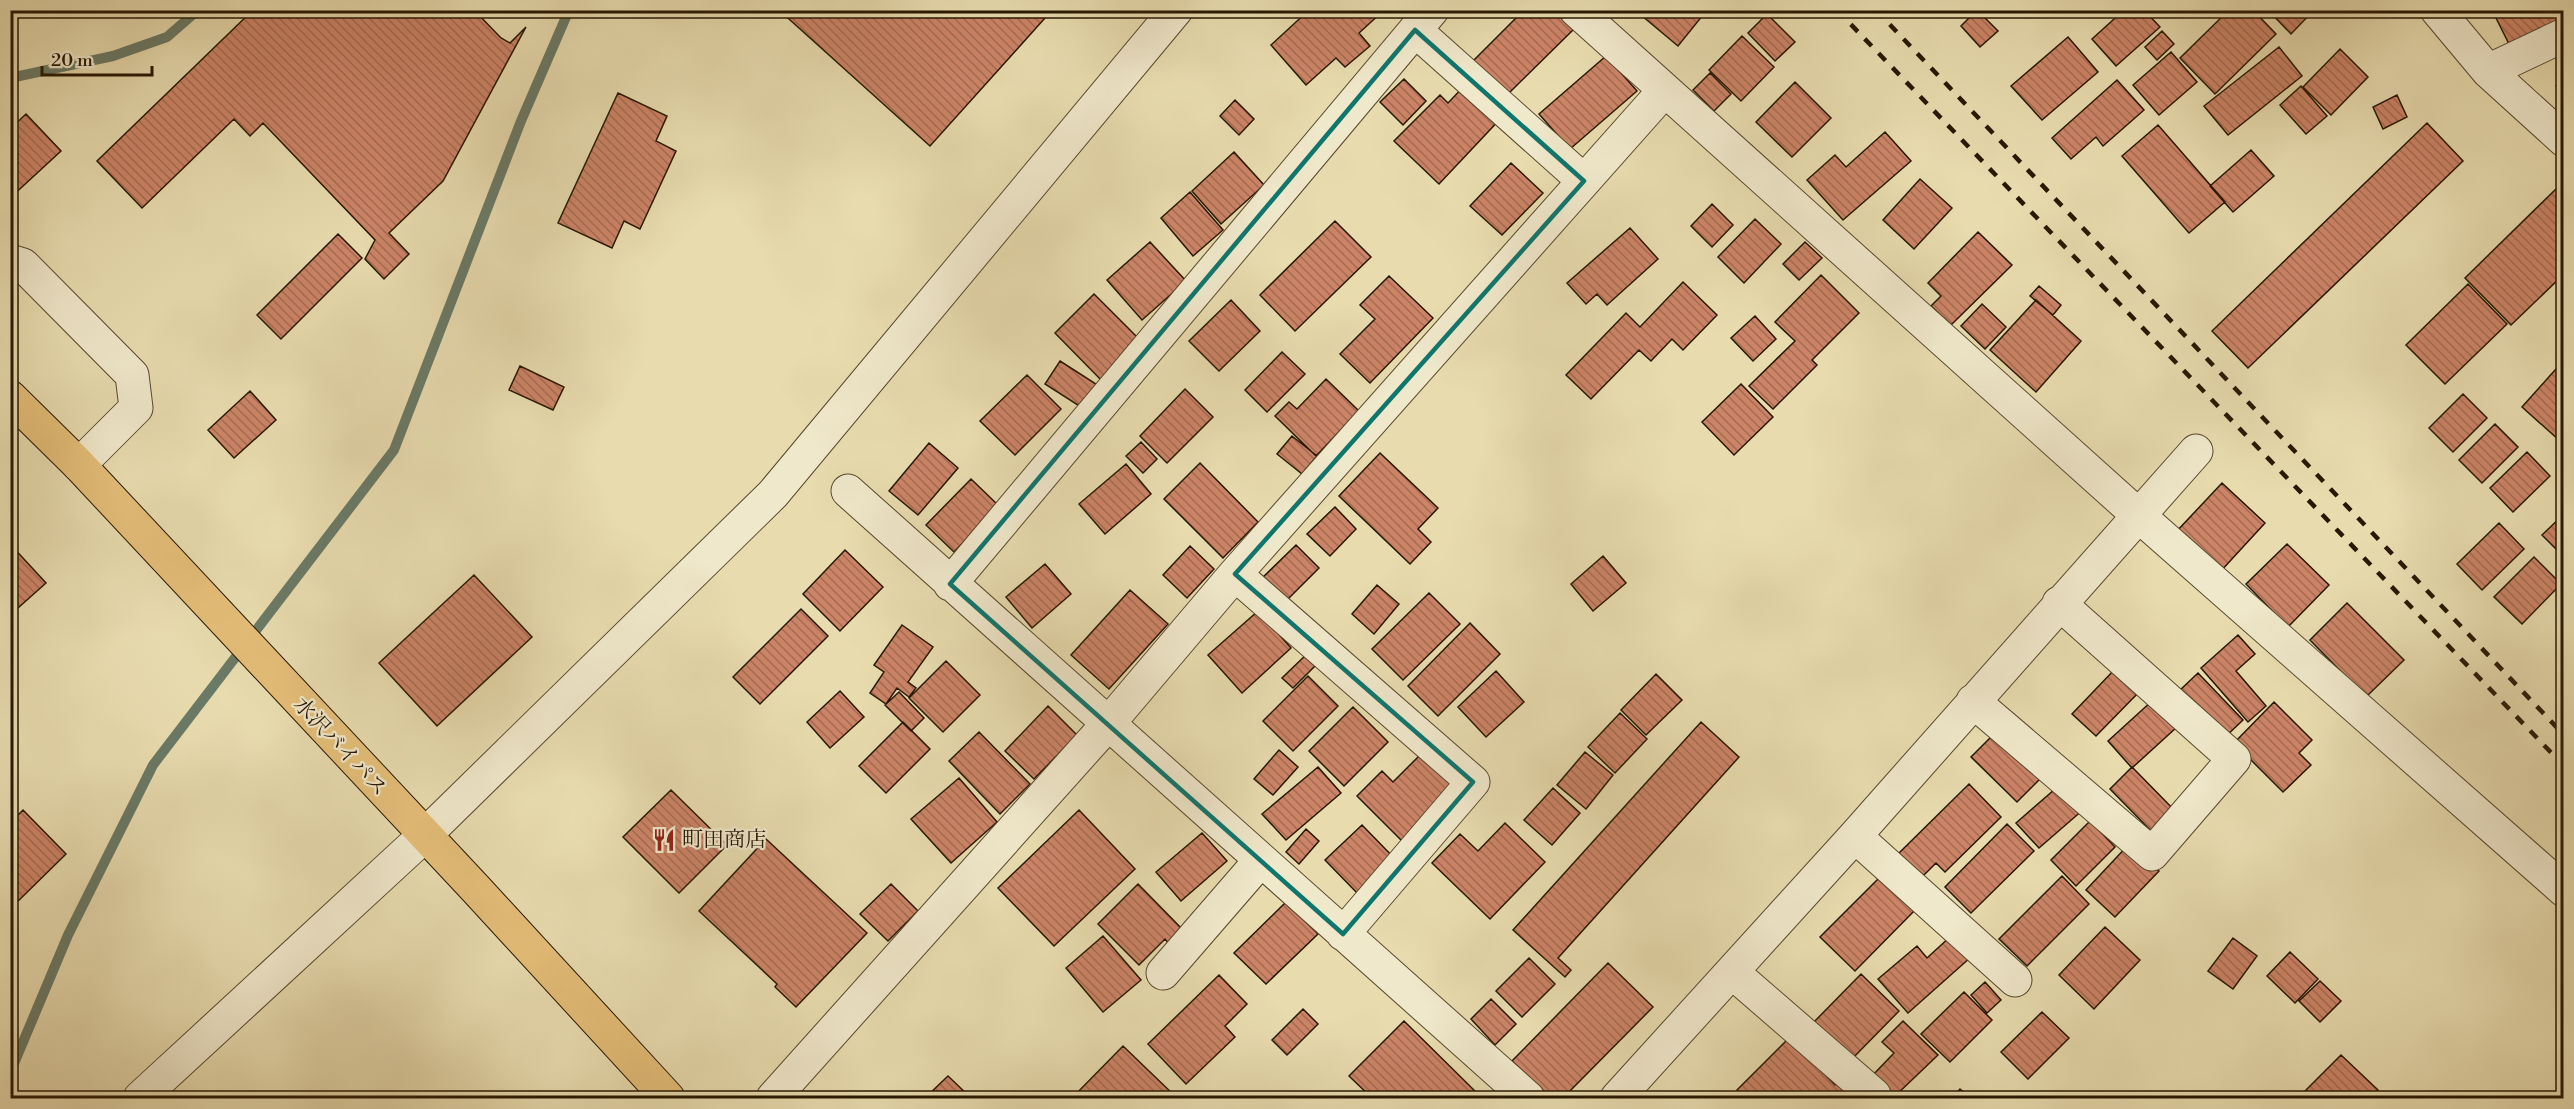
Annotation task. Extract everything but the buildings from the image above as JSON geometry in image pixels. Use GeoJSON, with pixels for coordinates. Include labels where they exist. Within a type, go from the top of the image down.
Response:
{"type":"FeatureCollection","features":[{"type":"Feature","properties":{"kind":"highway","name":"水沢バイパス"},"geometry":{"type":"LineString","coordinates":[[10,397],[79,465],[668,1098]]}},
{"type":"Feature","properties":{"kind":"street"},"geometry":{"type":"LineString","coordinates":[[140,1098],[424,836],[773,494],[1176,10]]}},
{"type":"Feature","properties":{"kind":"street"},"geometry":{"type":"LineString","coordinates":[[1576,10],[2138,515],[2564,890]]}},
{"type":"Feature","properties":{"kind":"street"},"geometry":{"type":"LineString","coordinates":[[2437,10],[2488,71],[2564,140]]}},
{"type":"Feature","properties":{"kind":"street"},"geometry":{"type":"LineString","coordinates":[[950,584],[1424,20],[1584,181]]}},
{"type":"Feature","properties":{"kind":"street"},"geometry":{"type":"LineString","coordinates":[[2488,71],[2564,35]]}},
{"type":"Feature","properties":{"kind":"street"},"geometry":{"type":"LineString","coordinates":[[773,1098],[1107,725],[1235,574],[1664,91]]}},
{"type":"Feature","properties":{"kind":"street"},"geometry":{"type":"LineString","coordinates":[[10,261],[23,265],[132,375],[136,408],[79,465]]}},
{"type":"Feature","properties":{"kind":"street"},"geometry":{"type":"LineString","coordinates":[[1617,1098],[1855,836],[2196,451]]}},
{"type":"Feature","properties":{"kind":"street"},"geometry":{"type":"LineString","coordinates":[[848,491],[1107,725],[1528,1098]]}},
{"type":"Feature","properties":{"kind":"street"},"geometry":{"type":"LineString","coordinates":[[1235,574],[1473,782],[1343,934]]}},
{"type":"Feature","properties":{"kind":"street"},"geometry":{"type":"LineString","coordinates":[[1973,701],[2152,854],[2160,845],[2235,759],[2059,603]]}},
{"type":"Feature","properties":{"kind":"street"},"geometry":{"type":"LineString","coordinates":[[1855,836],[2015,980]]}},
{"type":"Feature","properties":{"kind":"street"},"geometry":{"type":"LineString","coordinates":[[1163,973],[1260,861]]}},
{"type":"Feature","properties":{"kind":"street"},"geometry":{"type":"LineString","coordinates":[[1732,972],[1874,1095]]}},
{"type":"Feature","properties":{"kind":"highlighted area"},"geometry":{"type":"Polygon","coordinates":[[[1415,30],[1584,181],[1235,574],[1473,782],[1343,934],[950,584],[1415,30]]]}},
{"type":"Feature","properties":{"kind":"waterway"},"geometry":{"type":"LineString","coordinates":[[10,78],[113,56],[167,37],[198,10]]}},
{"type":"Feature","properties":{"kind":"waterway"},"geometry":{"type":"LineString","coordinates":[[10,1073],[68,935],[153,765],[394,450],[521,121],[569,10]]}},
{"type":"Feature","properties":{"kind":"railway"},"geometry":{"type":"LineString","coordinates":[[1837,10],[2564,766]]}},
{"type":"Feature","properties":{"kind":"railway"},"geometry":{"type":"LineString","coordinates":[[1876,10],[2564,735]]}},
{"type":"Feature","properties":{"kind":"place","name":"町田商店"},"geometry":{"type":"Point","coordinates":[664,840]}}]}
